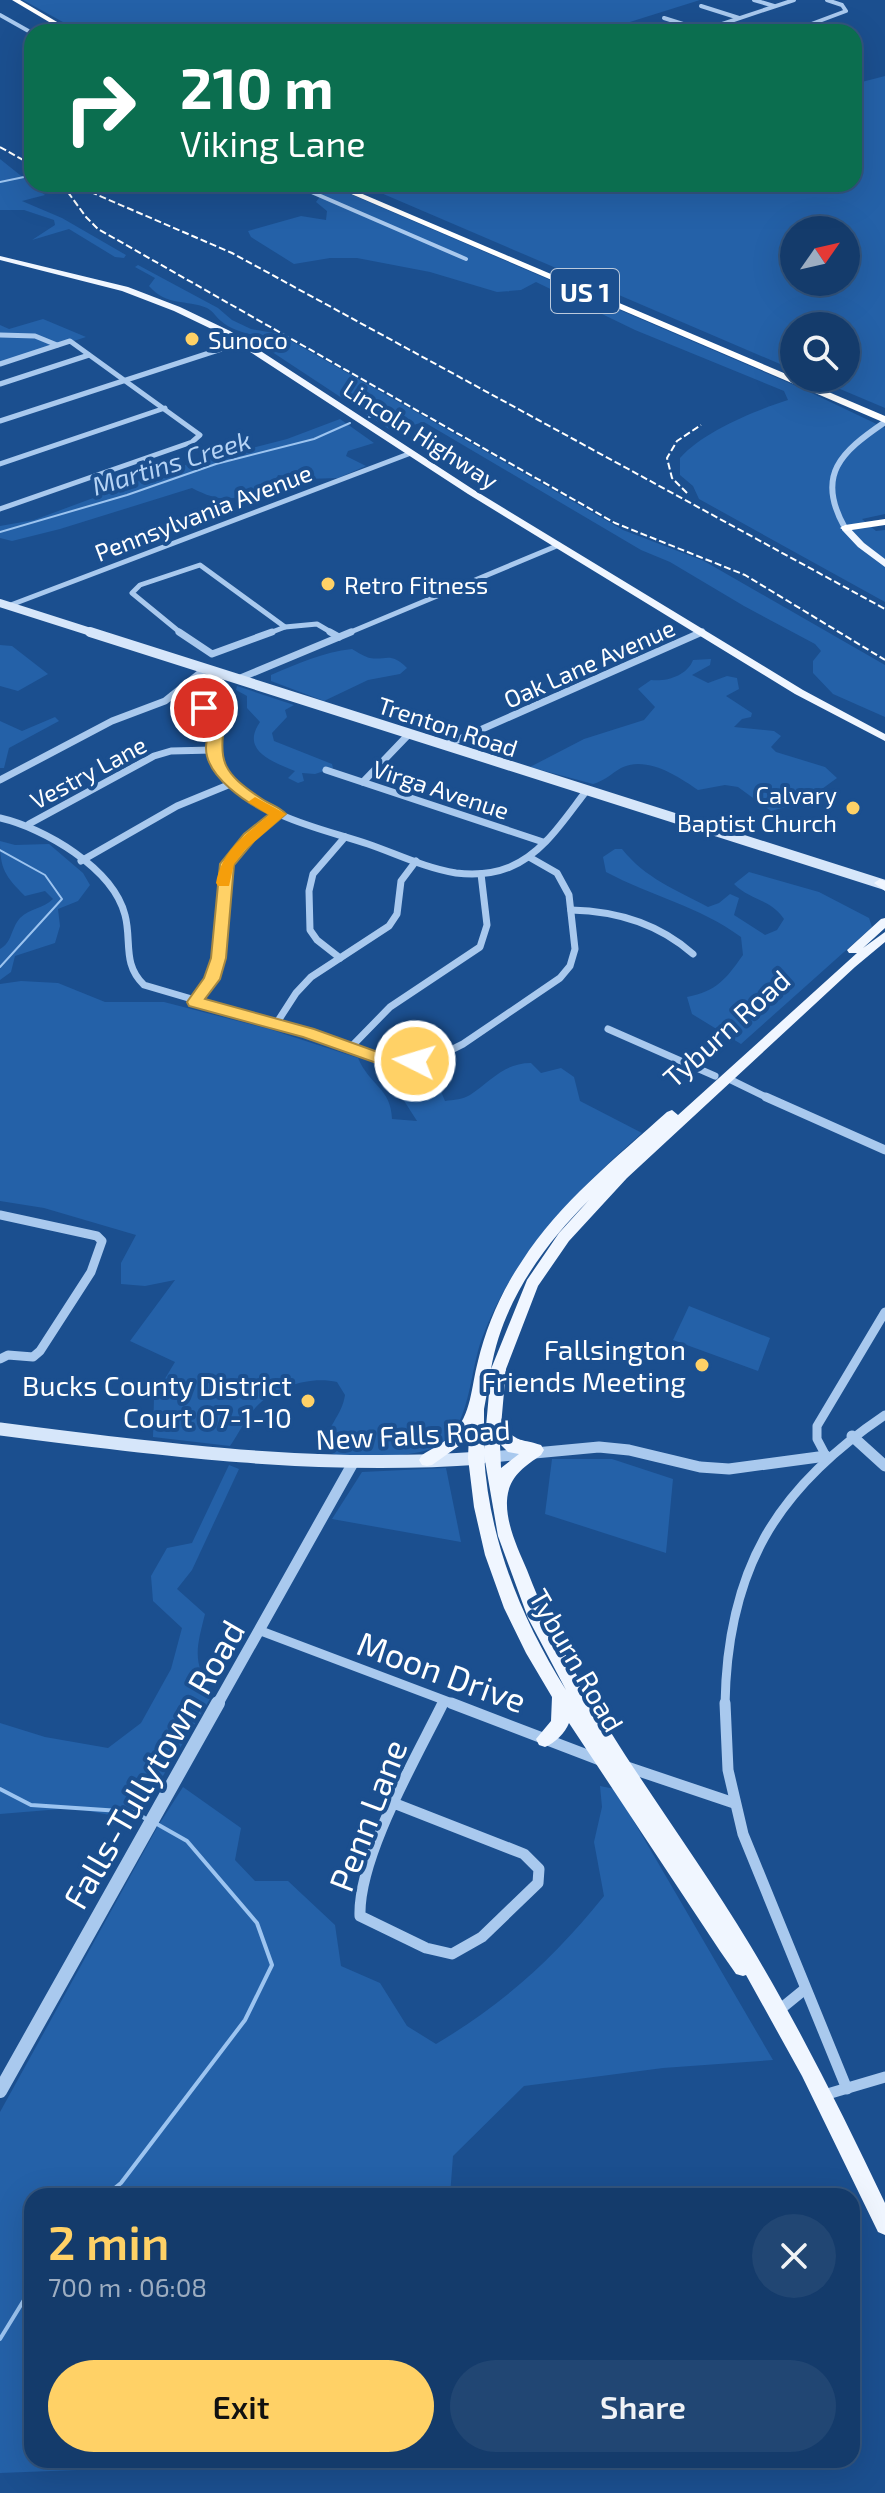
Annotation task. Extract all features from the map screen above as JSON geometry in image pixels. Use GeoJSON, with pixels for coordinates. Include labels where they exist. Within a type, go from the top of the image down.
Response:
{"type":"FeatureCollection","features":[{"type":"Feature","properties":{"kind":"highway"},"geometry":{"type":"LineString","coordinates":[[6,0],[47,24]]}},
{"type":"Feature","properties":{"kind":"highway"},"geometry":{"type":"LineString","coordinates":[[15,0],[57,24]]}},
{"type":"Feature","properties":{"kind":"highway","name":"US 1"},"geometry":{"type":"LineString","coordinates":[[351,192],[838,398],[885,421]]}},
{"type":"Feature","properties":{"kind":"highway","name":"US 1"},"geometry":{"type":"LineString","coordinates":[[363,192],[780,367]]}},
{"type":"Feature","properties":{"kind":"highway"},"geometry":{"type":"LineString","coordinates":[[837,392],[885,414]]}},
{"type":"Feature","properties":{"kind":"highway"},"geometry":{"type":"LineString","coordinates":[[846,529],[885,524]]}},
{"type":"Feature","properties":{"kind":"main road","name":"Lincoln Highway"},"geometry":{"type":"LineString","coordinates":[[0,258],[125,289],[197,317],[243,342],[411,453],[799,692],[885,738]]}},
{"type":"Feature","properties":{"kind":"main road"},"geometry":{"type":"LineString","coordinates":[[846,529],[885,564]]}},
{"type":"Feature","properties":{"kind":"main road","name":"Trenton Road"},"geometry":{"type":"LineString","coordinates":[[4,604],[884,885]]}},
{"type":"Feature","properties":{"kind":"main road","name":"Lincoln Highway"},"geometry":{"type":"LineString","coordinates":[[799,692],[885,747]]}},
{"type":"Feature","properties":{"kind":"main road","name":"Tyburn Road"},"geometry":{"type":"LineString","coordinates":[[885,922],[610,1187],[545,1263],[525,1298],[507,1340],[495,1390],[492,1427],[499,1517],[516,1572],[531,1607],[587,1711],[710,1896],[777,2012],[823,2095],[885,2225]]}},
{"type":"Feature","properties":{"kind":"main road","name":"Tyburn Road"},"geometry":{"type":"LineString","coordinates":[[777,2012],[704,1911],[533,1650],[504,1589],[486,1535],[474,1459],[476,1405],[484,1361],[502,1309],[536,1252],[584,1197],[885,936]]}},
{"type":"Feature","properties":{"kind":"main road"},"geometry":{"type":"LineString","coordinates":[[427,1460],[458,1439],[476,1405]]}},
{"type":"Feature","properties":{"kind":"main road"},"geometry":{"type":"LineString","coordinates":[[492,1427],[513,1447],[536,1450]]}},
{"type":"Feature","properties":{"kind":"main road","name":"New Falls Road"},"geometry":{"type":"LineString","coordinates":[[0,1429],[265,1462],[353,1463],[492,1457]]}},
{"type":"Feature","properties":{"kind":"main road"},"geometry":{"type":"LineString","coordinates":[[499,1517],[501,1491],[507,1472],[536,1450]]}},
{"type":"Feature","properties":{"kind":"main road"},"geometry":{"type":"LineString","coordinates":[[545,1739],[560,1724],[563,1716],[560,1694]]}},
{"type":"Feature","properties":{"kind":"street"},"geometry":{"type":"LineString","coordinates":[[754,0],[775,6]]}},
{"type":"Feature","properties":{"kind":"street"},"geometry":{"type":"LineString","coordinates":[[721,24],[794,0]]}},
{"type":"Feature","properties":{"kind":"street"},"geometry":{"type":"LineString","coordinates":[[811,24],[846,11],[842,5],[827,0]]}},
{"type":"Feature","properties":{"kind":"street"},"geometry":{"type":"LineString","coordinates":[[701,6],[739,18]]}},
{"type":"Feature","properties":{"kind":"street"},"geometry":{"type":"LineString","coordinates":[[0,15],[24,28]]}},
{"type":"Feature","properties":{"kind":"street"},"geometry":{"type":"LineString","coordinates":[[664,18],[681,24]]}},
{"type":"Feature","properties":{"kind":"street"},"geometry":{"type":"LineString","coordinates":[[311,192],[466,259]]}},
{"type":"Feature","properties":{"kind":"street"},"geometry":{"type":"LineString","coordinates":[[0,335],[35,336],[57,345]]}},
{"type":"Feature","properties":{"kind":"street"},"geometry":{"type":"LineString","coordinates":[[0,364],[70,341],[197,430],[200,436],[192,442],[0,509]]}},
{"type":"Feature","properties":{"kind":"street"},"geometry":{"type":"LineString","coordinates":[[0,421],[243,342]]}},
{"type":"Feature","properties":{"kind":"street"},"geometry":{"type":"LineString","coordinates":[[0,384],[89,355]]}},
{"type":"Feature","properties":{"kind":"street"},"geometry":{"type":"LineString","coordinates":[[0,464],[165,408]]}},
{"type":"Feature","properties":{"kind":"street"},"geometry":{"type":"LineString","coordinates":[[846,529],[831,498],[832,473],[845,451],[885,421]]}},
{"type":"Feature","properties":{"kind":"street","name":"Pennsylvania Avenue"},"geometry":{"type":"LineString","coordinates":[[4,604],[411,453]]}},
{"type":"Feature","properties":{"kind":"street"},"geometry":{"type":"LineString","coordinates":[[238,679],[559,545]]}},
{"type":"Feature","properties":{"kind":"street"},"geometry":{"type":"LineString","coordinates":[[285,627],[200,565],[169,574],[132,591],[134,596],[182,635],[212,654],[285,627],[317,624],[339,637]]}},
{"type":"Feature","properties":{"kind":"street","name":"Oak Lane Avenue"},"geometry":{"type":"LineString","coordinates":[[445,746],[702,632]]}},
{"type":"Feature","properties":{"kind":"street"},"geometry":{"type":"LineString","coordinates":[[0,780],[112,721],[172,696],[205,669]]}},
{"type":"Feature","properties":{"kind":"street"},"geometry":{"type":"LineString","coordinates":[[172,696],[197,704],[214,716],[218,728],[212,750],[215,762],[254,801],[279,814],[454,872],[481,874],[505,869],[529,857],[587,790]]}},
{"type":"Feature","properties":{"kind":"street"},"geometry":{"type":"LineString","coordinates":[[363,782],[409,734]]}},
{"type":"Feature","properties":{"kind":"street","name":"Vestry Lane"},"geometry":{"type":"LineString","coordinates":[[29,824],[154,756],[171,751],[212,750]]}},
{"type":"Feature","properties":{"kind":"street","name":"Virga Avenue"},"geometry":{"type":"LineString","coordinates":[[326,770],[543,842]]}},
{"type":"Feature","properties":{"kind":"street"},"geometry":{"type":"LineString","coordinates":[[81,861],[177,806],[233,783]]}},
{"type":"Feature","properties":{"kind":"street"},"geometry":{"type":"LineString","coordinates":[[195,1002],[212,979],[219,958],[227,864],[249,837],[279,814]]}},
{"type":"Feature","properties":{"kind":"street"},"geometry":{"type":"LineString","coordinates":[[0,818],[29,824],[110,886],[122,907],[127,929],[127,962],[133,975],[153,990],[276,1024],[385,1060],[415,1061],[437,1057],[463,1044],[566,972],[575,949],[571,910],[561,877],[529,857]]}},
{"type":"Feature","properties":{"kind":"street"},"geometry":{"type":"LineString","coordinates":[[340,958],[317,940],[310,930],[309,891],[313,874],[345,837]]}},
{"type":"Feature","properties":{"kind":"street"},"geometry":{"type":"LineString","coordinates":[[276,1024],[303,984],[389,926],[397,914],[401,881],[416,861]]}},
{"type":"Feature","properties":{"kind":"street"},"geometry":{"type":"LineString","coordinates":[[350,1048],[390,1007],[480,947],[487,925],[481,874]]}},
{"type":"Feature","properties":{"kind":"street"},"geometry":{"type":"LineString","coordinates":[[571,910],[610,911],[632,918],[679,942],[693,954]]}},
{"type":"Feature","properties":{"kind":"street"},"geometry":{"type":"LineString","coordinates":[[608,1029],[885,1150]]}},
{"type":"Feature","properties":{"kind":"street"},"geometry":{"type":"LineString","coordinates":[[0,1215],[97,1236],[102,1241],[91,1272],[40,1351],[33,1357],[8,1355],[0,1359]]}},
{"type":"Feature","properties":{"kind":"street"},"geometry":{"type":"LineString","coordinates":[[826,1456],[817,1439],[817,1426],[885,1312]]}},
{"type":"Feature","properties":{"kind":"street"},"geometry":{"type":"LineString","coordinates":[[847,2089],[751,1856],[734,1803],[726,1742],[726,1704],[741,1597],[757,1551],[782,1505],[826,1456],[885,1415]]}},
{"type":"Feature","properties":{"kind":"street"},"geometry":{"type":"LineString","coordinates":[[852,1436],[885,1466]]}},
{"type":"Feature","properties":{"kind":"street","name":"New Falls Road"},"geometry":{"type":"LineString","coordinates":[[492,1457],[536,1450],[614,1448],[700,1468],[730,1469],[806,1456],[826,1456]]}},
{"type":"Feature","properties":{"kind":"street","name":"Falls-Tullytown Road"},"geometry":{"type":"LineString","coordinates":[[0,2091],[353,1463]]}},
{"type":"Feature","properties":{"kind":"street","name":"Moon Drive"},"geometry":{"type":"LineString","coordinates":[[261,1631],[604,1762]]}},
{"type":"Feature","properties":{"kind":"street","name":"Penn Lane"},"geometry":{"type":"LineString","coordinates":[[396,1804],[524,1854],[539,1869],[538,1883],[463,1950],[446,1954],[383,1930],[360,1916],[357,1906],[396,1804],[444,1701]]}},
{"type":"Feature","properties":{"kind":"street"},"geometry":{"type":"LineString","coordinates":[[622,1765],[734,1803]]}},
{"type":"Feature","properties":{"kind":"street"},"geometry":{"type":"LineString","coordinates":[[777,2012],[805,1989]]}},
{"type":"Feature","properties":{"kind":"street"},"geometry":{"type":"LineString","coordinates":[[823,2095],[885,2077]]}},
{"type":"Feature","properties":{"kind":"shaded area"},"geometry":{"type":"Polygon","coordinates":[[[23,0],[700,0],[624,24],[66,24],[23,0]]]}},
{"type":"Feature","properties":{"kind":"shaded area"},"geometry":{"type":"Polygon","coordinates":[[[885,76],[885,408],[847,392],[860,392],[860,312],[780,312],[780,364],[379,192],[862,192],[862,82],[885,76]]]}},
{"type":"Feature","properties":{"kind":"shaded area"},"geometry":{"type":"Polygon","coordinates":[[[0,159],[24,178],[24,192],[41,192],[45,195],[22,201],[62,218],[126,255],[124,258],[115,257],[69,229],[32,240],[55,225],[54,220],[24,210],[0,210],[0,159]]]}},
{"type":"Feature","properties":{"kind":"shaded area"},"geometry":{"type":"Polygon","coordinates":[[[318,192],[346,192],[780,379],[780,389],[635,330],[536,282],[521,290],[497,292],[430,272],[357,258],[330,258],[294,264],[251,237],[248,231],[301,216],[326,220],[327,211],[316,202],[322,194],[318,192]]]}},
{"type":"Feature","properties":{"kind":"shaded area"},"geometry":{"type":"Polygon","coordinates":[[[138,265],[218,308],[232,320],[251,329],[279,334],[623,530],[704,561],[885,665],[885,717],[833,694],[813,673],[813,661],[821,651],[815,644],[670,562],[641,550],[424,422],[392,431],[257,342],[256,335],[228,326],[207,308],[170,300],[156,293],[149,286],[155,278],[135,267],[138,265]]]}},
{"type":"Feature","properties":{"kind":"shaded area"},"geometry":{"type":"Polygon","coordinates":[[[43,319],[86,337],[0,365],[0,325],[9,329],[43,319]]]}},
{"type":"Feature","properties":{"kind":"shaded area"},"geometry":{"type":"Polygon","coordinates":[[[784,392],[809,392],[885,428],[885,514],[862,519],[876,531],[885,530],[885,602],[699,499],[693,486],[680,475],[680,458],[702,439],[730,423],[788,400],[784,392]]]}},
{"type":"Feature","properties":{"kind":"shaded area"},"geometry":{"type":"Polygon","coordinates":[[[340,419],[374,443],[348,451],[346,456],[366,466],[338,478],[307,479],[278,475],[274,484],[225,499],[192,488],[60,529],[12,541],[0,538],[0,526],[34,520],[174,468],[287,439],[340,419]]]}},
{"type":"Feature","properties":{"kind":"shaded area"},"geometry":{"type":"Polygon","coordinates":[[[0,645],[12,646],[48,674],[18,691],[0,686],[0,645]]]}},
{"type":"Feature","properties":{"kind":"shaded area"},"geometry":{"type":"Polygon","coordinates":[[[352,649],[370,658],[392,658],[407,668],[400,674],[368,680],[324,701],[271,681],[271,675],[300,663],[352,649]]]}},
{"type":"Feature","properties":{"kind":"shaded area"},"geometry":{"type":"Polygon","coordinates":[[[711,659],[710,665],[692,675],[708,683],[727,676],[737,678],[739,689],[726,696],[752,713],[751,717],[742,719],[734,727],[774,731],[781,736],[771,747],[776,752],[825,767],[837,778],[804,802],[771,811],[738,787],[725,785],[698,790],[671,773],[641,764],[621,768],[593,784],[530,767],[584,739],[644,720],[655,707],[638,689],[651,680],[669,679],[681,674],[693,660],[711,659]]]}},
{"type":"Feature","properties":{"kind":"shaded area"},"geometry":{"type":"Polygon","coordinates":[[[237,686],[294,705],[285,710],[287,717],[272,733],[274,741],[332,764],[333,768],[315,774],[302,773],[304,781],[298,783],[288,778],[295,771],[269,759],[256,748],[255,732],[260,722],[247,708],[247,696],[236,690],[237,686]]]}},
{"type":"Feature","properties":{"kind":"shaded area"},"geometry":{"type":"Polygon","coordinates":[[[55,717],[59,721],[9,748],[4,768],[0,768],[0,721],[22,731],[55,717]]]}},
{"type":"Feature","properties":{"kind":"shaded area"},"geometry":{"type":"Polygon","coordinates":[[[0,841],[15,845],[49,844],[83,873],[90,885],[78,901],[58,909],[60,926],[55,943],[15,956],[11,972],[0,980],[0,949],[7,943],[17,922],[53,899],[45,891],[25,896],[18,889],[3,865],[0,841]]]}},
{"type":"Feature","properties":{"kind":"shaded area"},"geometry":{"type":"Polygon","coordinates":[[[615,849],[622,849],[641,868],[708,907],[730,894],[739,898],[734,915],[765,935],[777,930],[784,919],[772,907],[734,884],[749,872],[819,892],[869,918],[872,927],[741,1044],[692,1014],[687,997],[706,991],[726,977],[743,955],[741,937],[709,917],[606,872],[603,857],[615,849]]]}},
{"type":"Feature","properties":{"kind":"shaded area"},"geometry":{"type":"Polygon","coordinates":[[[21,981],[58,983],[105,1002],[164,1002],[269,1029],[358,1058],[388,1100],[392,1119],[417,1121],[392,1082],[395,1074],[418,1090],[440,1089],[445,1101],[468,1096],[505,1069],[531,1063],[541,1073],[561,1068],[574,1077],[580,1101],[642,1133],[570,1201],[511,1278],[482,1338],[461,1418],[447,1441],[439,1446],[396,1456],[363,1457],[340,1456],[323,1449],[345,1395],[337,1382],[327,1380],[296,1384],[267,1398],[251,1413],[230,1446],[153,1437],[154,1397],[175,1362],[130,1341],[175,1280],[145,1286],[121,1284],[121,1263],[136,1235],[44,1208],[0,1201],[0,984],[21,981]]]}},
{"type":"Feature","properties":{"kind":"shaded area"},"geometry":{"type":"Polygon","coordinates":[[[689,1306],[770,1338],[758,1371],[673,1340],[689,1306]]]}},
{"type":"Feature","properties":{"kind":"shaded area"},"geometry":{"type":"Polygon","coordinates":[[[552,1459],[612,1459],[673,1479],[666,1553],[545,1514],[552,1459]]]}},
{"type":"Feature","properties":{"kind":"shaded area"},"geometry":{"type":"Polygon","coordinates":[[[229,1465],[239,1469],[192,1570],[177,1589],[205,1614],[198,1656],[202,1673],[213,1694],[136,1820],[73,1808],[0,1814],[0,1723],[45,1737],[108,1748],[141,1723],[171,1669],[182,1628],[153,1601],[151,1576],[167,1548],[192,1543],[229,1465]]]}},
{"type":"Feature","properties":{"kind":"shaded area"},"geometry":{"type":"Polygon","coordinates":[[[446,1468],[461,1542],[332,1519],[362,1472],[446,1468]]]}},
{"type":"Feature","properties":{"kind":"shaded area"},"geometry":{"type":"Polygon","coordinates":[[[600,1786],[615,1789],[773,2060],[663,2068],[524,2086],[453,2156],[451,2188],[24,2188],[24,2468],[129,2468],[0,2473],[0,2112],[158,1826],[183,1787],[241,1828],[235,1860],[255,1881],[288,1881],[335,1925],[341,1966],[380,1983],[407,2026],[436,2044],[527,1978],[566,1940],[604,1896],[594,1842],[602,1807],[600,1786]]]}},
{"type":"Feature","properties":{"kind":"waterway"},"geometry":{"type":"LineString","coordinates":[[0,182],[24,177]]}},
{"type":"Feature","properties":{"kind":"waterway","name":"Martins Creek"},"geometry":{"type":"LineString","coordinates":[[369,417],[382,413]]}},
{"type":"Feature","properties":{"kind":"waterway","name":"Martins Creek"},"geometry":{"type":"LineString","coordinates":[[0,532],[127,495],[216,464],[314,439],[350,423]]}},
{"type":"Feature","properties":{"kind":"waterway","name":"Martins Creek"},"geometry":{"type":"LineString","coordinates":[[0,850],[45,875],[62,899],[0,967]]}},
{"type":"Feature","properties":{"kind":"waterway","name":"Martins Creek"},"geometry":{"type":"LineString","coordinates":[[0,1789],[31,1805],[135,1812],[146,1819]]}},
{"type":"Feature","properties":{"kind":"waterway","name":"Martins Creek"},"geometry":{"type":"LineString","coordinates":[[115,2188],[245,2020],[272,1965],[257,1923],[187,1841],[157,1824]]}},
{"type":"Feature","properties":{"kind":"waterway","name":"Martins Creek"},"geometry":{"type":"LineString","coordinates":[[0,2339],[24,2300]]}},
{"type":"Feature","properties":{"kind":"railway"},"geometry":{"type":"LineString","coordinates":[[0,147],[24,160]]}},
{"type":"Feature","properties":{"kind":"railway"},"geometry":{"type":"LineString","coordinates":[[68,192],[98,229],[615,523],[745,575],[885,660]]}},
{"type":"Feature","properties":{"kind":"railway"},"geometry":{"type":"LineString","coordinates":[[91,192],[232,253],[885,609]]}},
{"type":"Feature","properties":{"kind":"railway"},"geometry":{"type":"LineString","coordinates":[[687,493],[672,478],[667,458],[677,441],[701,425]]}},
{"type":"Feature","properties":{"kind":"slow traffic"},"geometry":{"type":"LineString","coordinates":[[223,883],[232,855],[279,814],[255,802]]}},
{"type":"Feature","properties":{"kind":"place","name":"Sunoco"},"geometry":{"type":"Point","coordinates":[192,339]}},
{"type":"Feature","properties":{"kind":"place","name":"Retro Fitness"},"geometry":{"type":"Point","coordinates":[328,584]}},
{"type":"Feature","properties":{"kind":"place","name":"Calvary Baptist Church"},"geometry":{"type":"Point","coordinates":[853,808]}},
{"type":"Feature","properties":{"kind":"place","name":"Fallsington Friends Meeting"},"geometry":{"type":"Point","coordinates":[702,1365]}},
{"type":"Feature","properties":{"kind":"place","name":"Bucks County District Court 07-1-10"},"geometry":{"type":"Point","coordinates":[308,1401]}},
{"type":"Feature","properties":{"kind":"route"},"geometry":{"type":"LineString","coordinates":[[204,708],[218,722],[212,750],[219,768],[254,801],[279,814],[249,837],[227,864],[223,882],[219,958],[212,979],[195,1002],[308,1033],[366,1055],[385,1060],[415,1061]]}}]}
